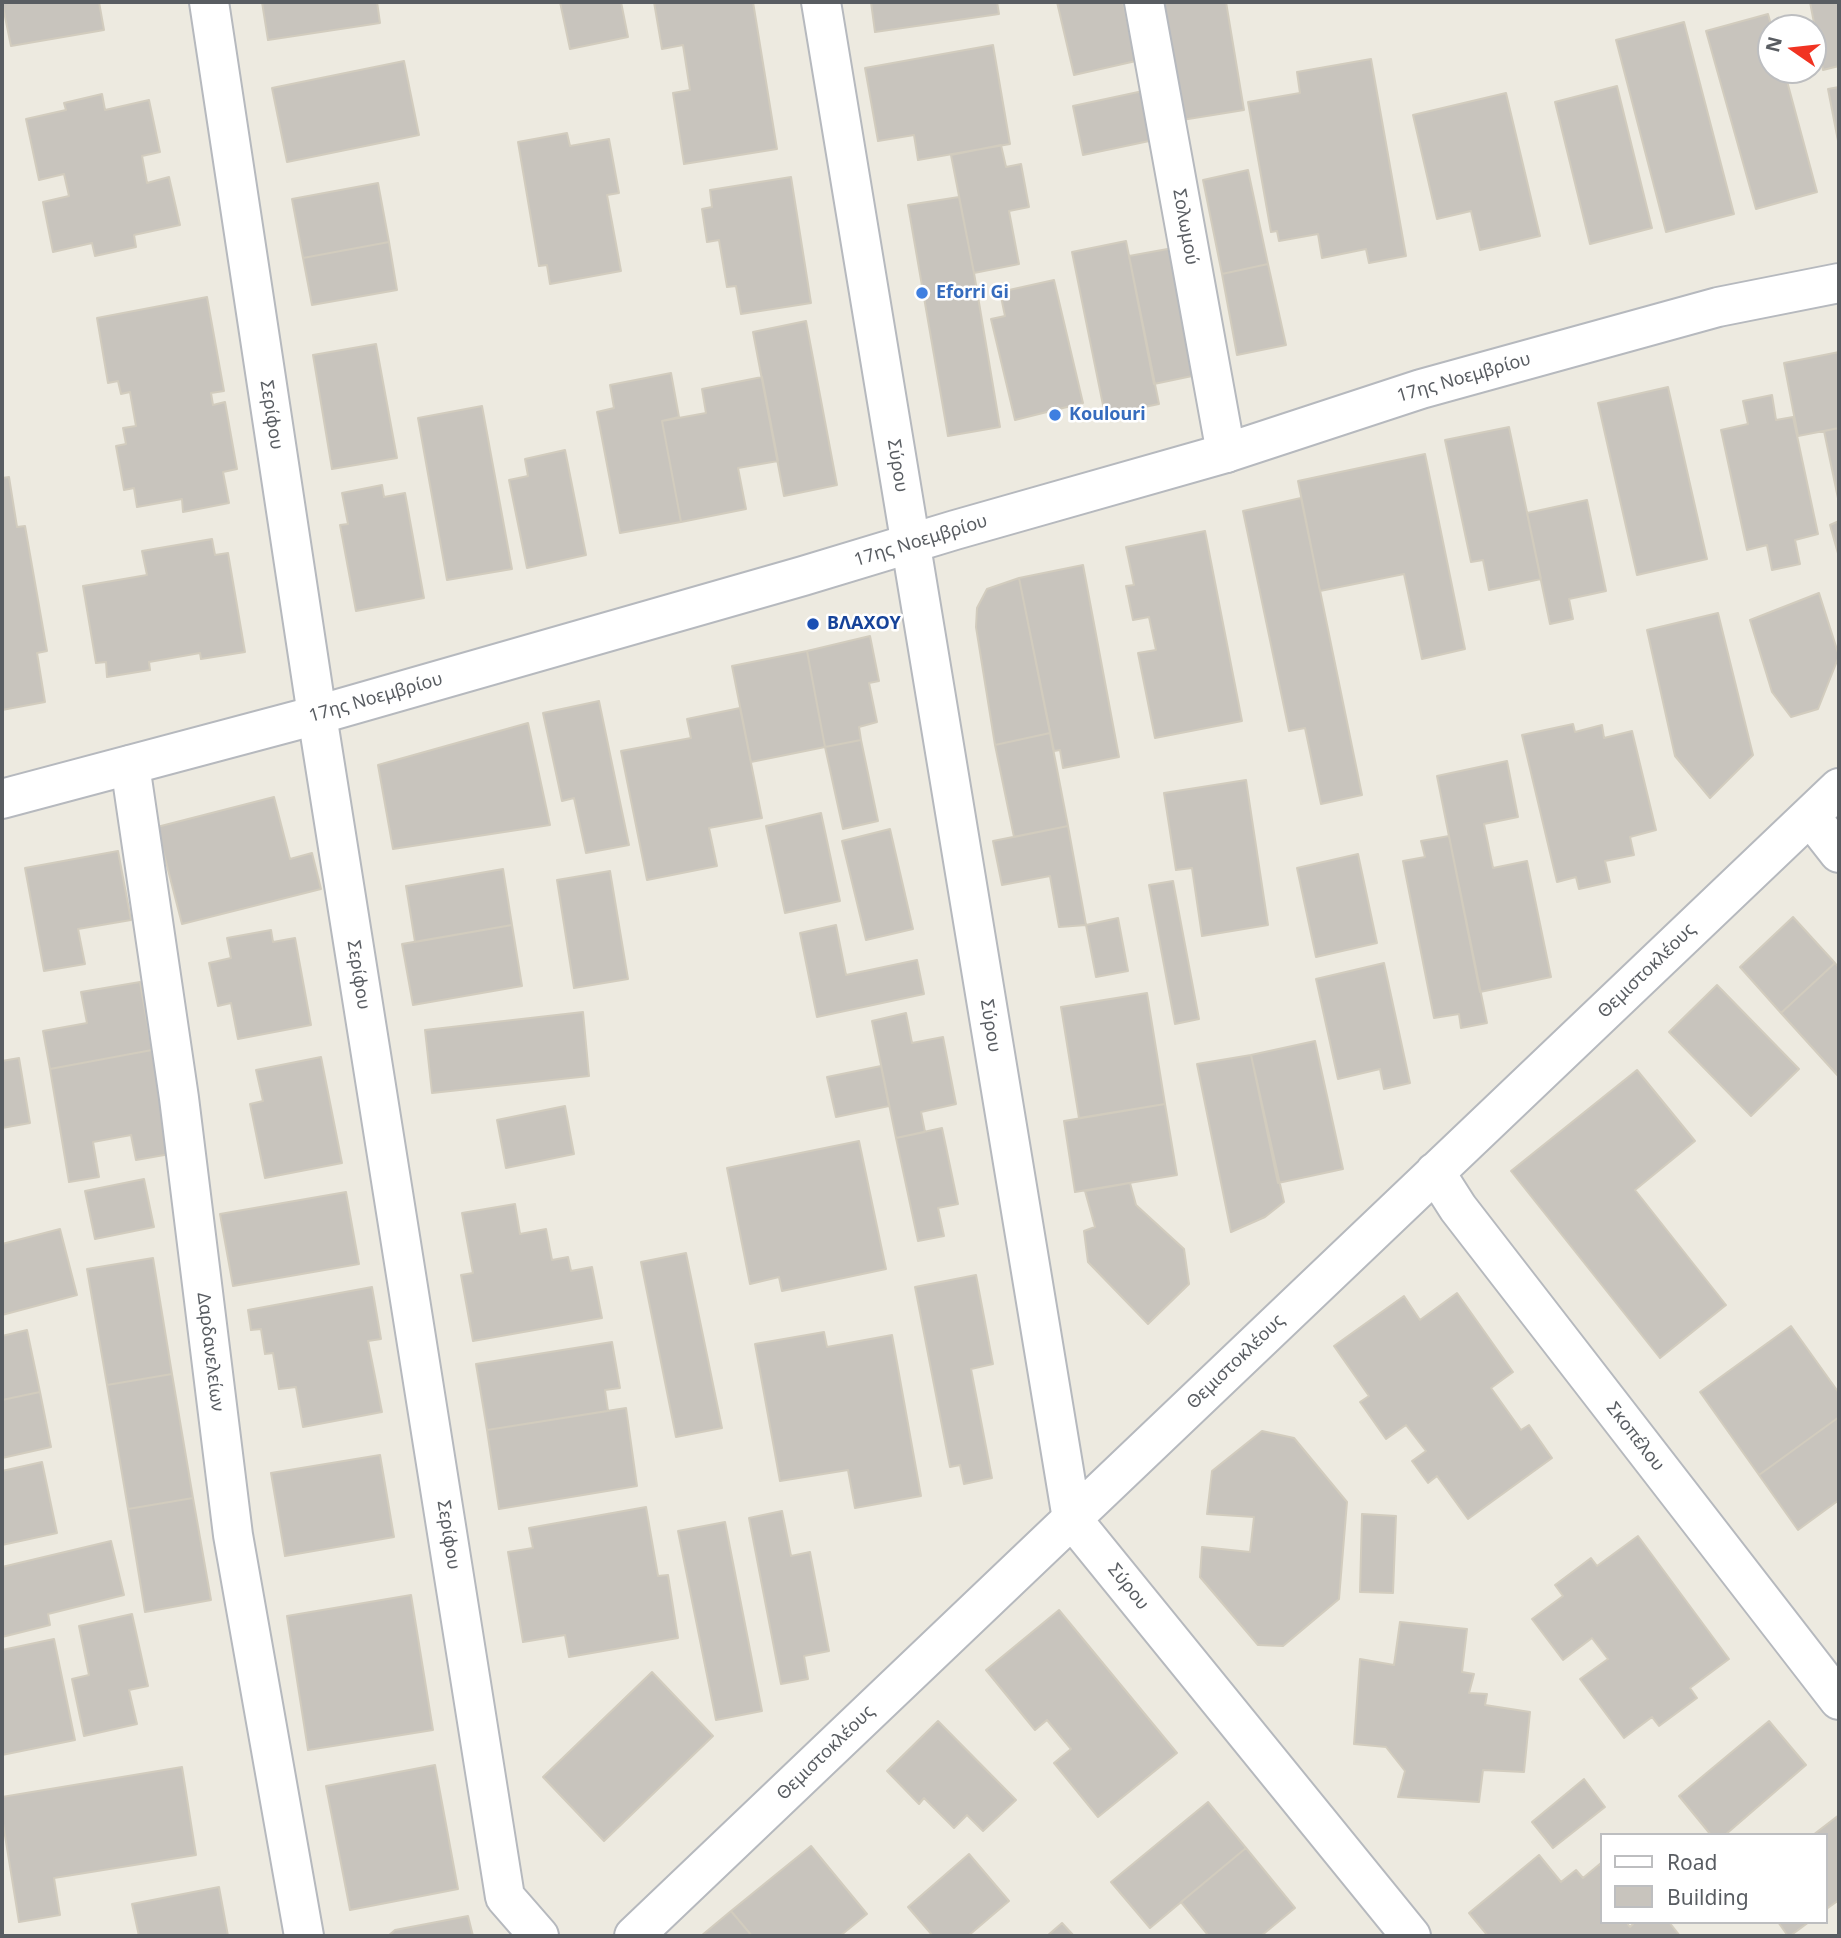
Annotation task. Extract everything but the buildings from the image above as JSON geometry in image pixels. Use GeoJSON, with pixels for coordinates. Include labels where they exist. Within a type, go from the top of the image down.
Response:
{"type":"FeatureCollection","features":[{"type":"Feature","properties":{"kind":"street","name":"Σερίφου"},"geometry":{"type":"LineString","coordinates":[[209,2],[317,716],[505,1897],[539,1936]]}},
{"type":"Feature","properties":{"kind":"street","name":"Σύρου"},"geometry":{"type":"LineString","coordinates":[[821,2],[1072,1519],[1411,1936]]}},
{"type":"Feature","properties":{"kind":"street","name":"Σολωμού"},"geometry":{"type":"LineString","coordinates":[[1144,2],[1226,453]]}},
{"type":"Feature","properties":{"kind":"street","name":"17ης Νοεμβρίου"},"geometry":{"type":"LineString","coordinates":[[2,799],[317,716],[1226,453],[1421,389],[1718,307],[1839,283]]}},
{"type":"Feature","properties":{"kind":"street","name":"Δαρδανελείων"},"geometry":{"type":"LineString","coordinates":[[130,765],[179,1098],[233,1535],[304,1936]]}},
{"type":"Feature","properties":{"kind":"street","name":"Θεμιστοκλέους"},"geometry":{"type":"LineString","coordinates":[[634,1936],[1839,788]]}},
{"type":"Feature","properties":{"kind":"street"},"geometry":{"type":"LineString","coordinates":[[1810,816],[1839,853]]}},
{"type":"Feature","properties":{"kind":"street","name":"Σκοπέλου"},"geometry":{"type":"LineString","coordinates":[[1436,1172],[1458,1208],[1839,1700]]}},
{"type":"Feature","properties":{"kind":"place","name":"Eforri Gi"},"geometry":{"type":"Point","coordinates":[922,293]}},
{"type":"Feature","properties":{"kind":"place","name":"Koulouri"},"geometry":{"type":"Point","coordinates":[1055,415]}},
{"type":"Feature","properties":{"kind":"place","name":"ΒΛΑΧΟΥ"},"geometry":{"type":"Point","coordinates":[813,624]}}]}
